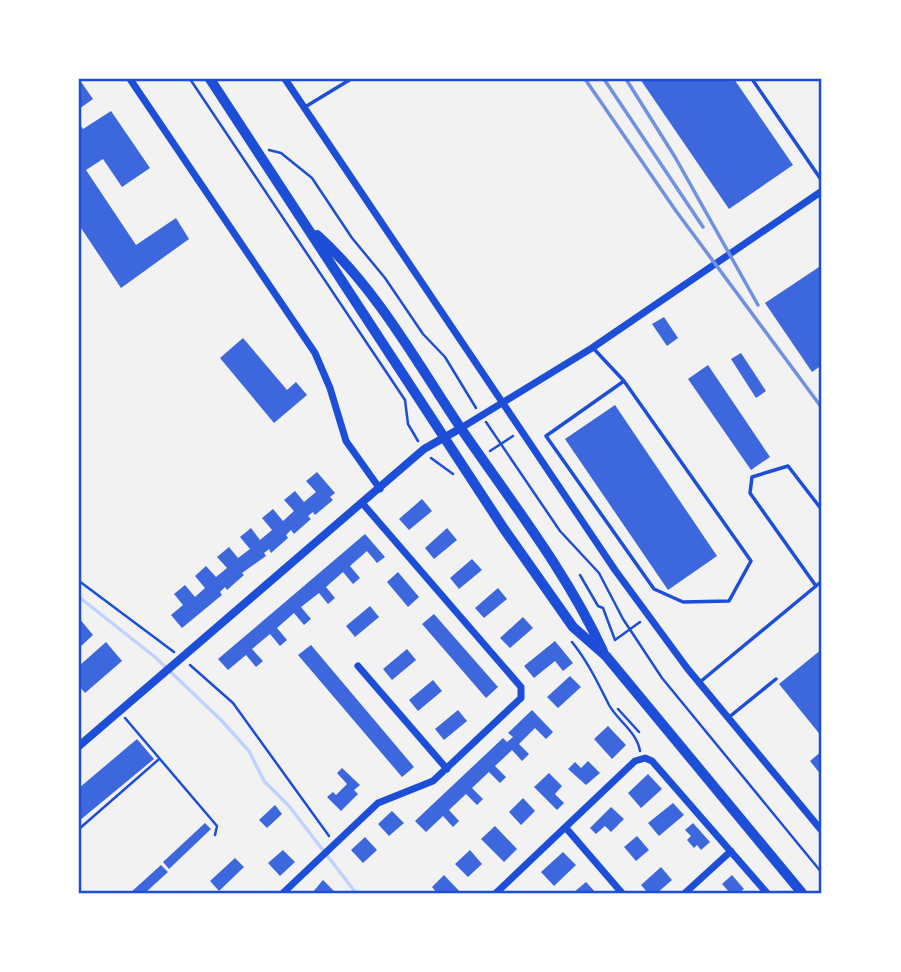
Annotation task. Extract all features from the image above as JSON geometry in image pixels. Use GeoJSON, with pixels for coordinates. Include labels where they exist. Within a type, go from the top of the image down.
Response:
{"type":"FeatureCollection","features":[{"type":"Feature","properties":{"kind":"main road"},"geometry":{"type":"LineString","coordinates":[[210,79],[311,230],[328,263],[573,627],[606,656],[802,893]]}},
{"type":"Feature","properties":{"kind":"main road"},"geometry":{"type":"LineString","coordinates":[[311,230],[339,255],[387,317],[568,585],[606,656]]}},
{"type":"Feature","properties":{"kind":"street"},"geometry":{"type":"LineString","coordinates":[[130,79],[315,353],[330,388],[345,441],[380,489]]}},
{"type":"Feature","properties":{"kind":"street"},"geometry":{"type":"LineString","coordinates":[[285,79],[649,616],[728,718],[822,831]]}},
{"type":"Feature","properties":{"kind":"street"},"geometry":{"type":"LineString","coordinates":[[79,746],[424,449],[592,348],[822,191]]}},
{"type":"Feature","properties":{"kind":"street"},"geometry":{"type":"LineString","coordinates":[[284,893],[378,803],[433,781],[520,698],[521,687],[363,504]]}},
{"type":"Feature","properties":{"kind":"street"},"geometry":{"type":"LineString","coordinates":[[358,666],[447,769]]}},
{"type":"Feature","properties":{"kind":"street"},"geometry":{"type":"LineString","coordinates":[[496,893],[641,758],[652,761],[767,893]]}},
{"type":"Feature","properties":{"kind":"street"},"geometry":{"type":"LineString","coordinates":[[566,828],[622,893]]}},
{"type":"Feature","properties":{"kind":"street"},"geometry":{"type":"LineString","coordinates":[[685,893],[731,851]]}},
{"type":"Feature","properties":{"kind":"lane"},"geometry":{"type":"LineString","coordinates":[[305,108],[351,79]]}},
{"type":"Feature","properties":{"kind":"lane"},"geometry":{"type":"LineString","coordinates":[[752,79],[822,181]]}},
{"type":"Feature","properties":{"kind":"lane"},"geometry":{"type":"LineString","coordinates":[[592,348],[624,381],[751,561],[729,601],[682,602],[654,589],[547,436],[624,381]]}},
{"type":"Feature","properties":{"kind":"lane"},"geometry":{"type":"LineString","coordinates":[[816,586],[750,493],[752,477],[788,466],[822,510]]}},
{"type":"Feature","properties":{"kind":"lane"},"geometry":{"type":"LineString","coordinates":[[700,682],[822,581]]}},
{"type":"Feature","properties":{"kind":"lane"},"geometry":{"type":"LineString","coordinates":[[728,718],[776,679]]}},
{"type":"Feature","properties":{"kind":"path"},"geometry":{"type":"LineString","coordinates":[[259,150],[281,153],[312,178],[352,238],[385,278],[423,334],[445,357],[560,531],[599,573],[630,630],[675,694],[822,873]]}},
{"type":"Feature","properties":{"kind":"path"},"geometry":{"type":"LineString","coordinates":[[581,577],[598,606],[603,608],[615,640],[649,616]]}},
{"type":"Feature","properties":{"kind":"path"},"geometry":{"type":"LineString","coordinates":[[79,581],[182,658],[233,702],[333,845]]}},
{"type":"Feature","properties":{"kind":"path"},"geometry":{"type":"LineString","coordinates":[[618,709],[639,732]]}},
{"type":"Feature","properties":{"kind":"path"},"geometry":{"type":"LineString","coordinates":[[120,711],[158,760],[217,826],[215,835]]}},
{"type":"Feature","properties":{"kind":"path"},"geometry":{"type":"LineString","coordinates":[[79,829],[158,760]]}},
{"type":"Feature","properties":{"kind":"building"},"geometry":{"type":"Polygon","coordinates":[[[79,79],[93,99],[79,109],[79,79]]]}},
{"type":"Feature","properties":{"kind":"building"},"geometry":{"type":"Polygon","coordinates":[[[640,79],[734,79],[793,165],[729,209],[640,79]]]}},
{"type":"Feature","properties":{"kind":"building"},"geometry":{"type":"Polygon","coordinates":[[[111,111],[150,168],[122,187],[103,159],[86,170],[136,245],[176,218],[189,239],[121,288],[79,225],[79,123],[83,129],[111,111]]]}},
{"type":"Feature","properties":{"kind":"building"},"geometry":{"type":"Polygon","coordinates":[[[822,265],[822,365],[812,372],[765,303],[822,265]]]}},
{"type":"Feature","properties":{"kind":"building"},"geometry":{"type":"Polygon","coordinates":[[[664,317],[678,338],[667,346],[652,324],[664,317]]]}},
{"type":"Feature","properties":{"kind":"building"},"geometry":{"type":"Polygon","coordinates":[[[243,338],[287,390],[296,382],[307,395],[274,423],[220,358],[243,338]]]}},
{"type":"Feature","properties":{"kind":"building"},"geometry":{"type":"Polygon","coordinates":[[[741,353],[766,391],[756,398],[731,359],[741,353]]]}},
{"type":"Feature","properties":{"kind":"building"},"geometry":{"type":"Polygon","coordinates":[[[708,365],[770,457],[751,470],[688,379],[708,365]]]}},
{"type":"Feature","properties":{"kind":"building"},"geometry":{"type":"Polygon","coordinates":[[[615,405],[717,556],[668,590],[565,439],[615,405]]]}},
{"type":"Feature","properties":{"kind":"building"},"geometry":{"type":"Polygon","coordinates":[[[317,472],[335,493],[330,497],[333,500],[315,515],[313,512],[308,516],[311,519],[294,534],[291,530],[286,535],[288,538],[271,553],[269,549],[264,553],[266,556],[242,573],[244,575],[227,590],[225,587],[220,592],[222,595],[182,628],[171,615],[183,605],[174,594],[185,585],[195,597],[205,588],[195,576],[206,566],[216,577],[227,568],[217,557],[229,547],[238,558],[250,549],[240,537],[251,528],[260,540],[272,530],[262,518],[273,509],[283,521],[294,511],[284,500],[295,491],[304,502],[316,492],[306,481],[317,472]]]}},
{"type":"Feature","properties":{"kind":"building"},"geometry":{"type":"Polygon","coordinates":[[[422,499],[432,511],[409,530],[399,519],[422,499]]]}},
{"type":"Feature","properties":{"kind":"building"},"geometry":{"type":"Polygon","coordinates":[[[447,528],[457,540],[434,559],[425,548],[447,528]]]}},
{"type":"Feature","properties":{"kind":"building"},"geometry":{"type":"Polygon","coordinates":[[[365,534],[385,557],[377,563],[367,551],[350,566],[360,578],[353,584],[343,572],[326,587],[335,598],[328,604],[319,593],[301,607],[311,619],[304,625],[294,613],[277,628],[287,640],[280,646],[270,634],[252,649],[263,661],[256,667],[246,655],[228,670],[218,659],[365,534]]]}},
{"type":"Feature","properties":{"kind":"building"},"geometry":{"type":"Polygon","coordinates":[[[472,559],[482,570],[459,589],[450,578],[472,559]]]}},
{"type":"Feature","properties":{"kind":"building"},"geometry":{"type":"Polygon","coordinates":[[[398,572],[419,597],[408,607],[387,582],[398,572]]]}},
{"type":"Feature","properties":{"kind":"building"},"geometry":{"type":"Polygon","coordinates":[[[498,588],[507,599],[484,618],[475,608],[498,588]]]}},
{"type":"Feature","properties":{"kind":"building"},"geometry":{"type":"Polygon","coordinates":[[[370,606],[379,617],[355,637],[346,626],[370,606]]]}},
{"type":"Feature","properties":{"kind":"building"},"geometry":{"type":"Polygon","coordinates":[[[434,614],[498,687],[486,698],[422,624],[434,614]]]}},
{"type":"Feature","properties":{"kind":"building"},"geometry":{"type":"Polygon","coordinates":[[[523,617],[533,628],[510,648],[500,638],[523,617]]]}},
{"type":"Feature","properties":{"kind":"building"},"geometry":{"type":"Polygon","coordinates":[[[79,618],[93,635],[79,648],[79,618]]]}},
{"type":"Feature","properties":{"kind":"building"},"geometry":{"type":"Polygon","coordinates":[[[555,641],[573,663],[563,671],[555,661],[534,678],[524,666],[555,641]]]}},
{"type":"Feature","properties":{"kind":"building"},"geometry":{"type":"Polygon","coordinates":[[[106,642],[122,661],[85,693],[79,686],[79,666],[106,642]]]}},
{"type":"Feature","properties":{"kind":"building"},"geometry":{"type":"Polygon","coordinates":[[[311,645],[414,767],[402,777],[298,655],[311,645]]]}},
{"type":"Feature","properties":{"kind":"building"},"geometry":{"type":"Polygon","coordinates":[[[407,649],[416,660],[392,680],[383,669],[407,649]]]}},
{"type":"Feature","properties":{"kind":"building"},"geometry":{"type":"Polygon","coordinates":[[[822,649],[822,737],[779,684],[822,649]]]}},
{"type":"Feature","properties":{"kind":"building"},"geometry":{"type":"Polygon","coordinates":[[[570,676],[581,687],[558,708],[547,697],[570,676]]]}},
{"type":"Feature","properties":{"kind":"building"},"geometry":{"type":"Polygon","coordinates":[[[433,680],[442,691],[418,711],[409,700],[433,680]]]}},
{"type":"Feature","properties":{"kind":"building"},"geometry":{"type":"Polygon","coordinates":[[[458,710],[467,721],[444,740],[435,729],[458,710]]]}},
{"type":"Feature","properties":{"kind":"building"},"geometry":{"type":"Polygon","coordinates":[[[532,710],[553,732],[546,739],[535,728],[519,744],[529,754],[522,761],[512,750],[495,766],[506,777],[500,783],[489,772],[472,788],[483,799],[477,805],[466,794],[449,810],[459,821],[453,827],[443,816],[426,832],[415,821],[503,738],[507,742],[513,737],[508,733],[532,710]]]}},
{"type":"Feature","properties":{"kind":"building"},"geometry":{"type":"Polygon","coordinates":[[[608,726],[626,745],[612,759],[594,739],[608,726]]]}},
{"type":"Feature","properties":{"kind":"building"},"geometry":{"type":"Polygon","coordinates":[[[137,739],[154,759],[79,821],[79,788],[137,739]]]}},
{"type":"Feature","properties":{"kind":"building"},"geometry":{"type":"Polygon","coordinates":[[[822,751],[822,776],[810,761],[822,751]]]}},
{"type":"Feature","properties":{"kind":"building"},"geometry":{"type":"Polygon","coordinates":[[[588,761],[600,773],[586,785],[568,769],[575,762],[581,768],[588,761]]]}},
{"type":"Feature","properties":{"kind":"building"},"geometry":{"type":"Polygon","coordinates":[[[342,768],[360,785],[354,790],[358,794],[341,811],[327,797],[333,792],[336,795],[347,784],[337,773],[342,768]]]}},
{"type":"Feature","properties":{"kind":"building"},"geometry":{"type":"Polygon","coordinates":[[[549,773],[562,786],[555,794],[564,803],[557,810],[534,787],[549,773]]]}},
{"type":"Feature","properties":{"kind":"building"},"geometry":{"type":"Polygon","coordinates":[[[648,774],[662,789],[641,808],[628,793],[648,774]]]}},
{"type":"Feature","properties":{"kind":"building"},"geometry":{"type":"Polygon","coordinates":[[[523,798],[535,811],[521,825],[509,812],[523,798]]]}},
{"type":"Feature","properties":{"kind":"building"},"geometry":{"type":"Polygon","coordinates":[[[673,803],[684,815],[659,836],[648,823],[673,803]]]}},
{"type":"Feature","properties":{"kind":"building"},"geometry":{"type":"Polygon","coordinates":[[[275,805],[282,814],[267,828],[259,820],[275,805]]]}},
{"type":"Feature","properties":{"kind":"building"},"geometry":{"type":"Polygon","coordinates":[[[611,807],[624,819],[611,832],[605,826],[596,834],[590,828],[611,807]]]}},
{"type":"Feature","properties":{"kind":"building"},"geometry":{"type":"Polygon","coordinates":[[[392,811],[404,823],[389,836],[378,824],[392,811]]]}},
{"type":"Feature","properties":{"kind":"building"},"geometry":{"type":"Polygon","coordinates":[[[205,823],[211,829],[169,869],[163,862],[205,823]]]}},
{"type":"Feature","properties":{"kind":"building"},"geometry":{"type":"Polygon","coordinates":[[[693,823],[710,842],[701,850],[697,845],[694,848],[687,840],[691,836],[685,830],[693,823]]]}},
{"type":"Feature","properties":{"kind":"building"},"geometry":{"type":"Polygon","coordinates":[[[495,826],[517,849],[504,862],[481,839],[495,826]]]}},
{"type":"Feature","properties":{"kind":"building"},"geometry":{"type":"Polygon","coordinates":[[[637,836],[649,850],[636,861],[624,847],[637,836]]]}},
{"type":"Feature","properties":{"kind":"building"},"geometry":{"type":"Polygon","coordinates":[[[365,837],[377,850],[363,863],[351,850],[365,837]]]}},
{"type":"Feature","properties":{"kind":"building"},"geometry":{"type":"Polygon","coordinates":[[[283,850],[295,862],[280,876],[268,863],[283,850]]]}},
{"type":"Feature","properties":{"kind":"building"},"geometry":{"type":"Polygon","coordinates":[[[470,850],[482,864],[468,877],[455,864],[470,850]]]}},
{"type":"Feature","properties":{"kind":"building"},"geometry":{"type":"Polygon","coordinates":[[[563,852],[576,865],[554,886],[541,872],[563,852]]]}},
{"type":"Feature","properties":{"kind":"building"},"geometry":{"type":"Polygon","coordinates":[[[235,858],[244,867],[219,891],[210,881],[235,858]]]}},
{"type":"Feature","properties":{"kind":"building"},"geometry":{"type":"Polygon","coordinates":[[[161,865],[168,872],[145,893],[130,893],[161,865]]]}},
{"type":"Feature","properties":{"kind":"building"},"geometry":{"type":"Polygon","coordinates":[[[661,867],[672,880],[657,893],[648,893],[641,885],[661,867]]]}},
{"type":"Feature","properties":{"kind":"building"},"geometry":{"type":"Polygon","coordinates":[[[444,875],[461,893],[437,893],[432,887],[444,875]]]}},
{"type":"Feature","properties":{"kind":"building"},"geometry":{"type":"Polygon","coordinates":[[[732,875],[744,889],[739,893],[730,893],[722,884],[732,875]]]}},
{"type":"Feature","properties":{"kind":"building"},"geometry":{"type":"Polygon","coordinates":[[[323,880],[336,893],[312,893],[323,880]]]}},
{"type":"Feature","properties":{"kind":"building"},"geometry":{"type":"Polygon","coordinates":[[[586,882],[596,893],[573,893],[586,882]]]}},
{"type":"Feature","properties":{"kind":"waterway"},"geometry":{"type":"LineString","coordinates":[[79,597],[155,657],[221,720],[249,751],[264,781],[289,806],[356,893]]}},
{"type":"Feature","properties":{"kind":"railway"},"geometry":{"type":"LineString","coordinates":[[585,79],[676,211],[822,408]]}},
{"type":"Feature","properties":{"kind":"railway"},"geometry":{"type":"LineString","coordinates":[[604,79],[703,227]]}},
{"type":"Feature","properties":{"kind":"railway"},"geometry":{"type":"LineString","coordinates":[[626,79],[675,157],[758,305]]}}]}
